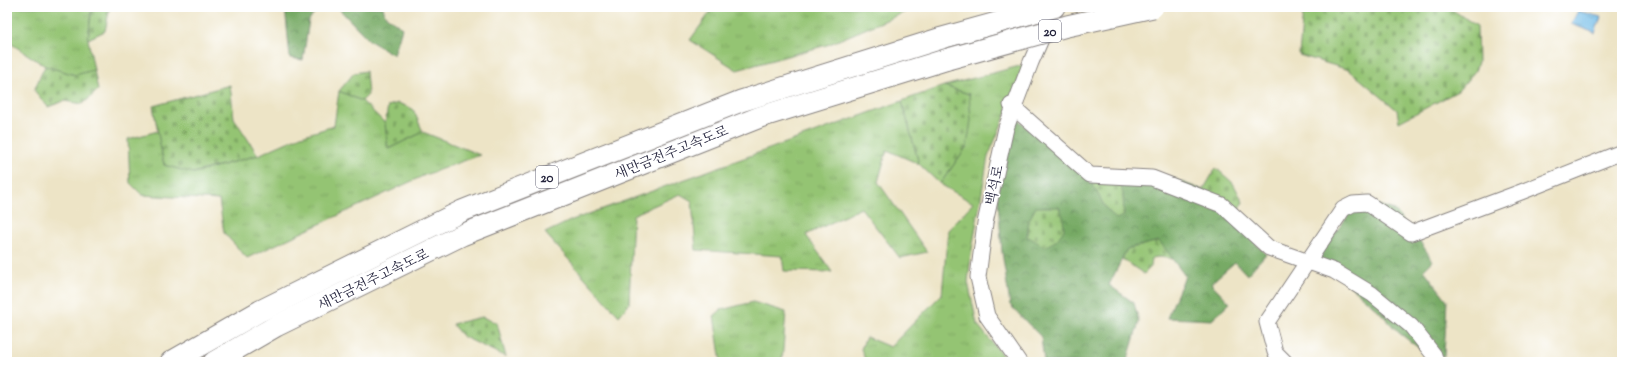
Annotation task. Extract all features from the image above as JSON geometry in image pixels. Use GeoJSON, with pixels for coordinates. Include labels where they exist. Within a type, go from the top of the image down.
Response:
{"type":"FeatureCollection","features":[{"type":"Feature","properties":{"kind":"highway","name":"새만금전주고속도로"},"geometry":{"type":"LineString","coordinates":[[171,362],[260,311],[462,211],[741,101],[942,38],[1054,7]]}},
{"type":"Feature","properties":{"kind":"highway","name":"새만금전주고속도로"},"geometry":{"type":"LineString","coordinates":[[214,362],[276,326],[462,235],[760,116],[948,59],[1067,26],[1153,7]]}},
{"type":"Feature","properties":{"kind":"street","name":"백석로"},"geometry":{"type":"LineString","coordinates":[[1019,362],[987,316],[978,277],[985,223],[1006,128],[1013,106],[1054,7]]}},
{"type":"Feature","properties":{"kind":"street"},"geometry":{"type":"LineString","coordinates":[[1013,106],[1090,175],[1152,178],[1222,205],[1269,248],[1334,271],[1372,294],[1411,326],[1434,355],[1436,362]]}},
{"type":"Feature","properties":{"kind":"street"},"geometry":{"type":"LineString","coordinates":[[1276,359],[1267,322],[1342,210],[1353,204],[1367,203],[1411,232],[1521,192],[1622,152]]}},
{"type":"Feature","properties":{"kind":"green space"},"geometry":{"type":"Polygon","coordinates":[[[7,7],[92,7],[88,39],[94,70],[75,75],[45,66],[7,41],[7,7]]]}},
{"type":"Feature","properties":{"kind":"green space"},"geometry":{"type":"Polygon","coordinates":[[[92,7],[110,7],[105,31],[88,39],[92,7]]]}},
{"type":"Feature","properties":{"kind":"green space"},"geometry":{"type":"Polygon","coordinates":[[[285,7],[319,7],[309,20],[303,60],[290,58],[285,7]]]}},
{"type":"Feature","properties":{"kind":"green space"},"geometry":{"type":"Polygon","coordinates":[[[337,7],[383,7],[385,15],[402,28],[394,55],[370,41],[337,7]]]}},
{"type":"Feature","properties":{"kind":"green space"},"geometry":{"type":"Polygon","coordinates":[[[714,7],[917,7],[827,45],[737,70],[690,40],[714,7]]]}},
{"type":"Feature","properties":{"kind":"green space"},"geometry":{"type":"Polygon","coordinates":[[[1392,7],[1448,7],[1477,26],[1478,62],[1475,71],[1458,91],[1399,122],[1397,110],[1349,70],[1299,55],[1303,11],[1381,9],[1392,7]]]}},
{"type":"Feature","properties":{"kind":"green space"},"geometry":{"type":"Polygon","coordinates":[[[1027,64],[988,157],[971,255],[968,282],[977,324],[1008,362],[866,362],[861,349],[866,337],[890,347],[942,294],[948,230],[973,203],[940,184],[967,146],[969,94],[944,86],[1027,64]]]}},
{"type":"Feature","properties":{"kind":"green space"},"geometry":{"type":"Polygon","coordinates":[[[45,66],[75,75],[94,70],[98,90],[83,104],[64,101],[48,107],[34,90],[45,66]]]}},
{"type":"Feature","properties":{"kind":"green space"},"geometry":{"type":"Polygon","coordinates":[[[366,71],[368,95],[362,101],[339,91],[354,73],[366,71]]]}},
{"type":"Feature","properties":{"kind":"green space"},"geometry":{"type":"Polygon","coordinates":[[[230,85],[234,118],[258,155],[193,173],[164,165],[153,106],[230,85]]]}},
{"type":"Feature","properties":{"kind":"green space"},"geometry":{"type":"Polygon","coordinates":[[[944,86],[969,94],[971,120],[967,146],[940,184],[919,164],[902,101],[944,86]]]}},
{"type":"Feature","properties":{"kind":"green space"},"geometry":{"type":"Polygon","coordinates":[[[339,91],[362,101],[385,123],[388,149],[423,132],[480,155],[425,175],[247,258],[224,233],[219,200],[142,195],[130,183],[128,139],[158,131],[164,165],[194,173],[258,155],[301,136],[334,126],[339,91]]]}},
{"type":"Feature","properties":{"kind":"green space"},"geometry":{"type":"Polygon","coordinates":[[[902,101],[919,164],[887,150],[878,182],[927,252],[900,258],[861,208],[806,235],[832,272],[784,271],[782,256],[696,250],[692,201],[680,194],[633,215],[629,304],[619,316],[545,233],[572,220],[902,101]]]}},
{"type":"Feature","properties":{"kind":"green space"},"geometry":{"type":"Polygon","coordinates":[[[398,103],[413,109],[423,132],[388,149],[385,123],[388,106],[398,103]]]}},
{"type":"Feature","properties":{"kind":"green space"},"geometry":{"type":"Polygon","coordinates":[[[1016,118],[1089,178],[1094,187],[1165,176],[1214,194],[1266,254],[1247,275],[1235,262],[1211,283],[1230,303],[1212,320],[1167,318],[1185,276],[1159,241],[1127,249],[1109,285],[1134,303],[1139,322],[1127,362],[1044,362],[1041,337],[1010,305],[1002,252],[997,191],[1016,118]]]}},
{"type":"Feature","properties":{"kind":"green space"},"geometry":{"type":"Polygon","coordinates":[[[1216,168],[1233,183],[1243,202],[1235,219],[1214,194],[1203,190],[1216,168]]]}},
{"type":"Feature","properties":{"kind":"green space"},"geometry":{"type":"Polygon","coordinates":[[[1089,178],[1120,182],[1123,194],[1124,216],[1116,219],[1105,207],[1089,178]]]}},
{"type":"Feature","properties":{"kind":"green space"},"geometry":{"type":"Polygon","coordinates":[[[1360,199],[1394,210],[1433,261],[1424,270],[1447,300],[1444,356],[1425,353],[1398,332],[1377,309],[1317,258],[1360,199]]]}},
{"type":"Feature","properties":{"kind":"green space"},"geometry":{"type":"Polygon","coordinates":[[[1036,207],[1059,207],[1063,217],[1064,230],[1057,240],[1045,247],[1027,236],[1029,220],[1036,207]]]}},
{"type":"Feature","properties":{"kind":"green space"},"geometry":{"type":"Polygon","coordinates":[[[1159,241],[1173,259],[1159,257],[1152,258],[1151,267],[1144,274],[1122,259],[1127,249],[1159,241]]]}},
{"type":"Feature","properties":{"kind":"green space"},"geometry":{"type":"Polygon","coordinates":[[[753,302],[786,312],[782,362],[721,362],[714,316],[721,310],[753,302]]]}},
{"type":"Feature","properties":{"kind":"green space"},"geometry":{"type":"Polygon","coordinates":[[[482,317],[497,323],[506,357],[462,336],[452,324],[482,317]]]}},
{"type":"Feature","properties":{"kind":"water"},"geometry":{"type":"Polygon","coordinates":[[[1578,11],[1601,17],[1595,33],[1571,24],[1578,11]]]}}]}
